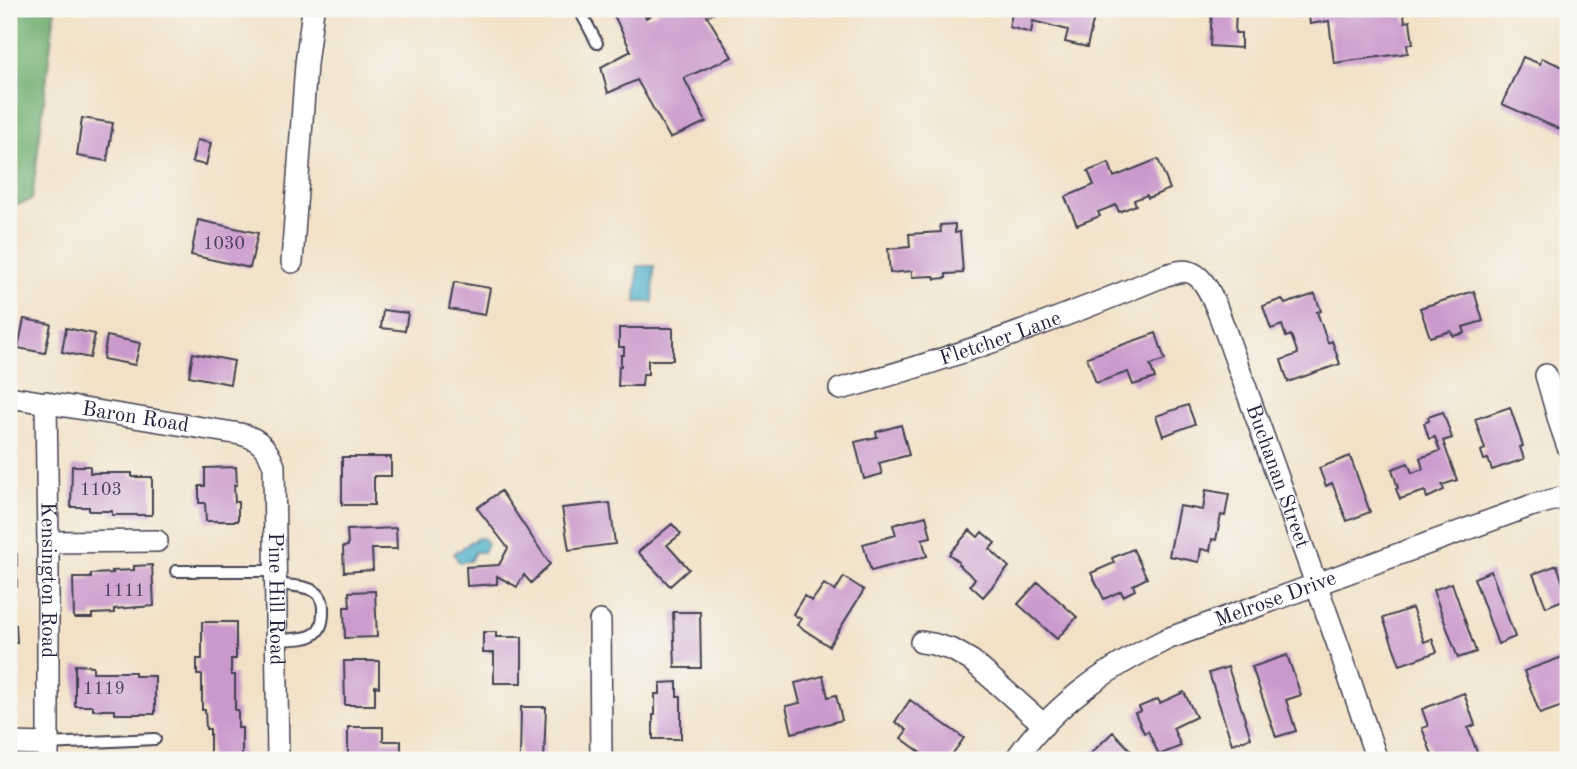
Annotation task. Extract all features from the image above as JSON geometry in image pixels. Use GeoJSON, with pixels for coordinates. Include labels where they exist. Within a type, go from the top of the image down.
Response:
{"type":"FeatureCollection","features":[{"type":"Feature","properties":{"kind":"street"},"geometry":{"type":"LineString","coordinates":[[292,262],[306,64],[313,9]]}},
{"type":"Feature","properties":{"kind":"street","name":"Buchanan Street"},"geometry":{"type":"LineString","coordinates":[[1157,279],[1183,271],[1192,272],[1207,287],[1225,330],[1377,760]]}},
{"type":"Feature","properties":{"kind":"street","name":"Fletcher Lane"},"geometry":{"type":"LineString","coordinates":[[840,389],[971,349],[1157,279]]}},
{"type":"Feature","properties":{"kind":"street"},"geometry":{"type":"LineString","coordinates":[[1546,375],[1568,447]]}},
{"type":"Feature","properties":{"kind":"street","name":"Baron Road"},"geometry":{"type":"LineString","coordinates":[[9,397],[240,433],[261,443]]}},
{"type":"Feature","properties":{"kind":"street","name":"Kensington Road"},"geometry":{"type":"LineString","coordinates":[[46,402],[47,752]]}},
{"type":"Feature","properties":{"kind":"street","name":"Pine Hill Road"},"geometry":{"type":"LineString","coordinates":[[261,443],[274,466],[278,760]]}},
{"type":"Feature","properties":{"kind":"street","name":"Melrose Drive"},"geometry":{"type":"LineString","coordinates":[[1015,760],[1044,725],[1090,684],[1131,657],[1167,639],[1530,506],[1568,496]]}},
{"type":"Feature","properties":{"kind":"street"},"geometry":{"type":"LineString","coordinates":[[48,542],[157,541]]}},
{"type":"Feature","properties":{"kind":"street"},"geometry":{"type":"LineString","coordinates":[[600,621],[601,760]]}},
{"type":"Feature","properties":{"kind":"street"},"geometry":{"type":"LineString","coordinates":[[921,642],[953,650],[972,661],[1044,725]]}},
{"type":"Feature","properties":{"kind":"street"},"geometry":{"type":"LineString","coordinates":[[9,743],[47,752]]}},
{"type":"Feature","properties":{"kind":"lane"},"geometry":{"type":"LineString","coordinates":[[579,9],[597,43]]}},
{"type":"Feature","properties":{"kind":"lane"},"geometry":{"type":"LineString","coordinates":[[176,571],[275,578],[318,594],[323,602],[324,620],[320,631],[312,637],[276,640]]}},
{"type":"Feature","properties":{"kind":"lane"},"geometry":{"type":"LineString","coordinates":[[47,752],[155,739]]}},
{"type":"Feature","properties":{"kind":"green space"},"geometry":{"type":"Polygon","coordinates":[[[9,9],[55,9],[32,200],[9,207],[9,9]]]}},
{"type":"Feature","properties":{"kind":"water"},"geometry":{"type":"Polygon","coordinates":[[[638,266],[654,266],[653,302],[636,302],[638,266]]]}},
{"type":"Feature","properties":{"kind":"water"},"geometry":{"type":"Polygon","coordinates":[[[483,538],[487,544],[483,552],[475,552],[470,561],[459,562],[454,554],[457,550],[461,551],[469,542],[483,538]]]}},
{"type":"Feature","properties":{"kind":"building"},"geometry":{"type":"Polygon","coordinates":[[[611,9],[640,9],[646,18],[663,9],[725,9],[707,16],[732,57],[684,78],[706,122],[670,138],[637,80],[608,93],[601,67],[631,51],[611,9]]]}},
{"type":"Feature","properties":{"kind":"building"},"geometry":{"type":"Polygon","coordinates":[[[1013,9],[1096,9],[1087,47],[1065,42],[1068,30],[1033,21],[1031,33],[1009,27],[1013,9]]]}},
{"type":"Feature","properties":{"kind":"building"},"geometry":{"type":"Polygon","coordinates":[[[1212,9],[1236,9],[1235,33],[1241,33],[1241,48],[1210,46],[1212,9]]]}},
{"type":"Feature","properties":{"kind":"building"},"geometry":{"type":"Polygon","coordinates":[[[1308,9],[1403,9],[1405,22],[1410,21],[1413,44],[1407,44],[1408,53],[1334,63],[1329,21],[1310,24],[1308,9]]]}},
{"type":"Feature","properties":{"kind":"building"},"geometry":{"type":"Polygon","coordinates":[[[1523,57],[1540,64],[1542,58],[1568,69],[1566,132],[1502,104],[1523,57]]]}},
{"type":"Feature","properties":{"kind":"building"},"geometry":{"type":"Polygon","coordinates":[[[82,118],[113,123],[107,161],[77,156],[82,118]]]}},
{"type":"Feature","properties":{"kind":"building"},"geometry":{"type":"Polygon","coordinates":[[[197,140],[211,143],[206,165],[192,162],[197,140]]]}},
{"type":"Feature","properties":{"kind":"building"},"geometry":{"type":"Polygon","coordinates":[[[1158,159],[1170,189],[1148,198],[1147,195],[1134,200],[1136,205],[1119,212],[1116,205],[1098,212],[1100,216],[1077,225],[1065,197],[1094,185],[1088,171],[1109,163],[1114,177],[1158,159]]]}},
{"type":"Feature","properties":{"kind":"building"},"geometry":{"type":"Polygon","coordinates":[[[198,220],[258,233],[250,268],[191,255],[198,220]]]}},
{"type":"Feature","properties":{"kind":"building"},"geometry":{"type":"Polygon","coordinates":[[[955,224],[955,233],[960,232],[963,273],[946,274],[946,278],[935,279],[934,276],[912,277],[912,271],[890,273],[888,249],[910,247],[909,234],[941,232],[940,225],[955,224]]]}},
{"type":"Feature","properties":{"kind":"building"},"geometry":{"type":"Polygon","coordinates":[[[454,282],[490,288],[485,315],[449,309],[454,282]]]}},
{"type":"Feature","properties":{"kind":"building"},"geometry":{"type":"Polygon","coordinates":[[[1474,291],[1483,321],[1463,327],[1465,333],[1453,336],[1451,331],[1430,337],[1420,308],[1474,291]]]}},
{"type":"Feature","properties":{"kind":"building"},"geometry":{"type":"Polygon","coordinates":[[[1315,294],[1321,311],[1317,312],[1328,343],[1332,341],[1340,364],[1288,382],[1281,360],[1298,354],[1291,335],[1286,337],[1282,325],[1271,329],[1263,306],[1282,299],[1285,304],[1315,294]]]}},
{"type":"Feature","properties":{"kind":"building"},"geometry":{"type":"Polygon","coordinates":[[[383,310],[408,313],[405,331],[381,328],[383,310]]]}},
{"type":"Feature","properties":{"kind":"building"},"geometry":{"type":"Polygon","coordinates":[[[24,319],[51,324],[45,353],[18,348],[24,319]]]}},
{"type":"Feature","properties":{"kind":"building"},"geometry":{"type":"Polygon","coordinates":[[[66,328],[95,334],[90,358],[62,352],[66,328]]]}},
{"type":"Feature","properties":{"kind":"building"},"geometry":{"type":"Polygon","coordinates":[[[619,328],[673,328],[673,360],[648,360],[648,374],[643,374],[642,386],[618,386],[621,355],[624,355],[624,347],[619,347],[619,328]]]}},
{"type":"Feature","properties":{"kind":"building"},"geometry":{"type":"Polygon","coordinates":[[[1156,333],[1165,360],[1150,365],[1155,378],[1133,385],[1128,372],[1096,383],[1087,357],[1156,333]]]}},
{"type":"Feature","properties":{"kind":"building"},"geometry":{"type":"Polygon","coordinates":[[[107,336],[140,343],[135,365],[103,359],[107,336]]]}},
{"type":"Feature","properties":{"kind":"building"},"geometry":{"type":"Polygon","coordinates":[[[193,353],[234,361],[230,384],[189,376],[193,353]]]}},
{"type":"Feature","properties":{"kind":"building"},"geometry":{"type":"Polygon","coordinates":[[[1188,405],[1195,424],[1163,436],[1156,416],[1188,405]]]}},
{"type":"Feature","properties":{"kind":"building"},"geometry":{"type":"Polygon","coordinates":[[[1510,407],[1523,446],[1520,447],[1524,459],[1492,470],[1481,451],[1485,449],[1475,419],[1510,407]]]}},
{"type":"Feature","properties":{"kind":"building"},"geometry":{"type":"Polygon","coordinates":[[[1443,412],[1452,438],[1443,441],[1457,480],[1442,485],[1444,490],[1427,498],[1425,491],[1400,499],[1392,469],[1408,463],[1412,473],[1423,469],[1420,458],[1440,451],[1435,437],[1429,439],[1424,423],[1429,421],[1428,417],[1443,412]]]}},
{"type":"Feature","properties":{"kind":"building"},"geometry":{"type":"Polygon","coordinates":[[[901,425],[909,455],[879,463],[882,474],[864,479],[855,442],[877,437],[876,432],[901,425]]]}},
{"type":"Feature","properties":{"kind":"building"},"geometry":{"type":"Polygon","coordinates":[[[9,430],[12,430],[14,461],[9,461],[9,430]]]}},
{"type":"Feature","properties":{"kind":"building"},"geometry":{"type":"Polygon","coordinates":[[[1350,456],[1370,512],[1347,521],[1332,483],[1326,486],[1319,468],[1350,456]]]}},
{"type":"Feature","properties":{"kind":"building"},"geometry":{"type":"Polygon","coordinates":[[[342,457],[391,457],[391,476],[374,476],[374,505],[342,505],[342,457]]]}},
{"type":"Feature","properties":{"kind":"building"},"geometry":{"type":"Polygon","coordinates":[[[72,466],[90,466],[90,473],[132,473],[132,477],[152,477],[152,515],[112,515],[112,511],[89,511],[89,507],[71,507],[72,466]]]}},
{"type":"Feature","properties":{"kind":"building"},"geometry":{"type":"Polygon","coordinates":[[[236,467],[237,485],[234,485],[238,521],[206,521],[205,503],[199,503],[199,486],[205,486],[205,468],[236,467]]]}},
{"type":"Feature","properties":{"kind":"building"},"geometry":{"type":"Polygon","coordinates":[[[1206,490],[1229,494],[1225,516],[1221,515],[1216,540],[1212,539],[1210,551],[1201,549],[1199,562],[1169,556],[1179,506],[1203,510],[1206,490]]]}},
{"type":"Feature","properties":{"kind":"building"},"geometry":{"type":"Polygon","coordinates":[[[501,491],[550,564],[531,583],[524,575],[517,587],[497,576],[497,584],[467,586],[466,567],[499,565],[508,548],[477,508],[501,491]]]}},
{"type":"Feature","properties":{"kind":"building"},"geometry":{"type":"Polygon","coordinates":[[[610,503],[615,544],[569,550],[562,508],[610,503]]]}},
{"type":"Feature","properties":{"kind":"building"},"geometry":{"type":"Polygon","coordinates":[[[926,516],[931,537],[922,539],[927,556],[871,571],[863,544],[896,535],[893,525],[926,516]]]}},
{"type":"Feature","properties":{"kind":"building"},"geometry":{"type":"Polygon","coordinates":[[[672,524],[681,534],[667,545],[689,569],[670,586],[638,552],[672,524]]]}},
{"type":"Feature","properties":{"kind":"building"},"geometry":{"type":"Polygon","coordinates":[[[396,528],[397,549],[372,549],[373,570],[344,572],[343,547],[348,546],[347,530],[396,528]]]}},
{"type":"Feature","properties":{"kind":"building"},"geometry":{"type":"Polygon","coordinates":[[[970,530],[978,537],[982,532],[995,543],[990,549],[1009,567],[983,597],[970,585],[975,579],[949,554],[970,530]]]}},
{"type":"Feature","properties":{"kind":"building"},"geometry":{"type":"Polygon","coordinates":[[[1133,549],[1147,578],[1133,585],[1135,590],[1123,596],[1121,591],[1104,599],[1091,573],[1114,563],[1112,558],[1133,549]]]}},
{"type":"Feature","properties":{"kind":"building"},"geometry":{"type":"Polygon","coordinates":[[[9,554],[17,554],[17,587],[9,587],[9,554]]]}},
{"type":"Feature","properties":{"kind":"building"},"geometry":{"type":"Polygon","coordinates":[[[152,565],[154,606],[114,609],[114,613],[92,614],[92,618],[74,618],[73,578],[91,578],[91,574],[134,570],[134,566],[152,565]]]}},
{"type":"Feature","properties":{"kind":"building"},"geometry":{"type":"Polygon","coordinates":[[[1557,565],[1568,598],[1546,607],[1533,574],[1557,565]]]}},
{"type":"Feature","properties":{"kind":"building"},"geometry":{"type":"Polygon","coordinates":[[[1491,571],[1515,637],[1498,644],[1474,578],[1491,571]]]}},
{"type":"Feature","properties":{"kind":"building"},"geometry":{"type":"Polygon","coordinates":[[[844,577],[864,590],[829,646],[797,625],[801,619],[793,614],[804,596],[812,601],[824,584],[835,591],[844,577]]]}},
{"type":"Feature","properties":{"kind":"building"},"geometry":{"type":"Polygon","coordinates":[[[1038,582],[1077,617],[1057,639],[1018,604],[1038,582]]]}},
{"type":"Feature","properties":{"kind":"building"},"geometry":{"type":"Polygon","coordinates":[[[1452,583],[1476,652],[1458,658],[1433,590],[1452,583]]]}},
{"type":"Feature","properties":{"kind":"building"},"geometry":{"type":"Polygon","coordinates":[[[375,591],[377,637],[345,638],[344,607],[350,607],[349,592],[375,591]]]}},
{"type":"Feature","properties":{"kind":"building"},"geometry":{"type":"Polygon","coordinates":[[[1412,608],[1424,642],[1432,639],[1437,652],[1400,665],[1383,618],[1412,608]]]}},
{"type":"Feature","properties":{"kind":"building"},"geometry":{"type":"Polygon","coordinates":[[[673,612],[700,612],[701,668],[675,668],[673,612]]]}},
{"type":"Feature","properties":{"kind":"building"},"geometry":{"type":"Polygon","coordinates":[[[202,622],[236,622],[236,659],[231,659],[231,675],[235,675],[238,728],[242,728],[242,760],[210,760],[210,729],[206,729],[205,710],[202,710],[202,675],[197,675],[197,659],[202,659],[202,622]]]}},
{"type":"Feature","properties":{"kind":"building"},"geometry":{"type":"Polygon","coordinates":[[[9,625],[16,625],[13,679],[9,679],[9,625]]]}},
{"type":"Feature","properties":{"kind":"building"},"geometry":{"type":"Polygon","coordinates":[[[483,632],[496,632],[496,637],[522,637],[522,683],[494,683],[494,653],[483,653],[483,632]]]}},
{"type":"Feature","properties":{"kind":"building"},"geometry":{"type":"Polygon","coordinates":[[[1287,655],[1301,695],[1286,700],[1296,731],[1276,737],[1252,667],[1287,655]]]}},
{"type":"Feature","properties":{"kind":"building"},"geometry":{"type":"Polygon","coordinates":[[[1568,655],[1568,704],[1540,714],[1524,671],[1568,655]]]}},
{"type":"Feature","properties":{"kind":"building"},"geometry":{"type":"Polygon","coordinates":[[[344,661],[379,661],[379,687],[375,686],[375,705],[345,705],[344,661]]]}},
{"type":"Feature","properties":{"kind":"building"},"geometry":{"type":"Polygon","coordinates":[[[75,665],[93,666],[93,672],[135,672],[135,676],[155,676],[155,714],[115,714],[115,710],[93,710],[93,706],[75,706],[75,665]]]}},
{"type":"Feature","properties":{"kind":"building"},"geometry":{"type":"Polygon","coordinates":[[[1228,667],[1251,738],[1232,744],[1209,673],[1228,667]]]}},
{"type":"Feature","properties":{"kind":"building"},"geometry":{"type":"Polygon","coordinates":[[[823,676],[828,697],[836,695],[842,720],[792,733],[786,706],[800,703],[795,683],[823,676]]]}},
{"type":"Feature","properties":{"kind":"building"},"geometry":{"type":"Polygon","coordinates":[[[677,682],[677,696],[681,696],[681,739],[653,739],[655,694],[660,694],[660,683],[677,682]]]}},
{"type":"Feature","properties":{"kind":"building"},"geometry":{"type":"Polygon","coordinates":[[[1184,692],[1196,717],[1173,728],[1181,746],[1159,755],[1148,731],[1144,733],[1135,713],[1141,711],[1139,707],[1158,699],[1160,703],[1184,692]]]}},
{"type":"Feature","properties":{"kind":"building"},"geometry":{"type":"Polygon","coordinates":[[[1464,693],[1475,725],[1468,728],[1477,752],[1455,760],[1434,760],[1422,728],[1428,726],[1422,709],[1464,693]]]}},
{"type":"Feature","properties":{"kind":"building"},"geometry":{"type":"Polygon","coordinates":[[[910,700],[964,738],[948,760],[917,760],[915,759],[920,752],[901,738],[907,730],[895,722],[910,700]]]}},
{"type":"Feature","properties":{"kind":"building"},"geometry":{"type":"Polygon","coordinates":[[[521,707],[546,707],[544,760],[520,760],[521,707]]]}},
{"type":"Feature","properties":{"kind":"building"},"geometry":{"type":"Polygon","coordinates":[[[348,727],[383,727],[383,741],[401,741],[401,760],[348,760],[348,727]]]}},
{"type":"Feature","properties":{"kind":"building"},"geometry":{"type":"Polygon","coordinates":[[[1113,732],[1138,758],[1136,760],[1084,760],[1113,732]]]}}]}
